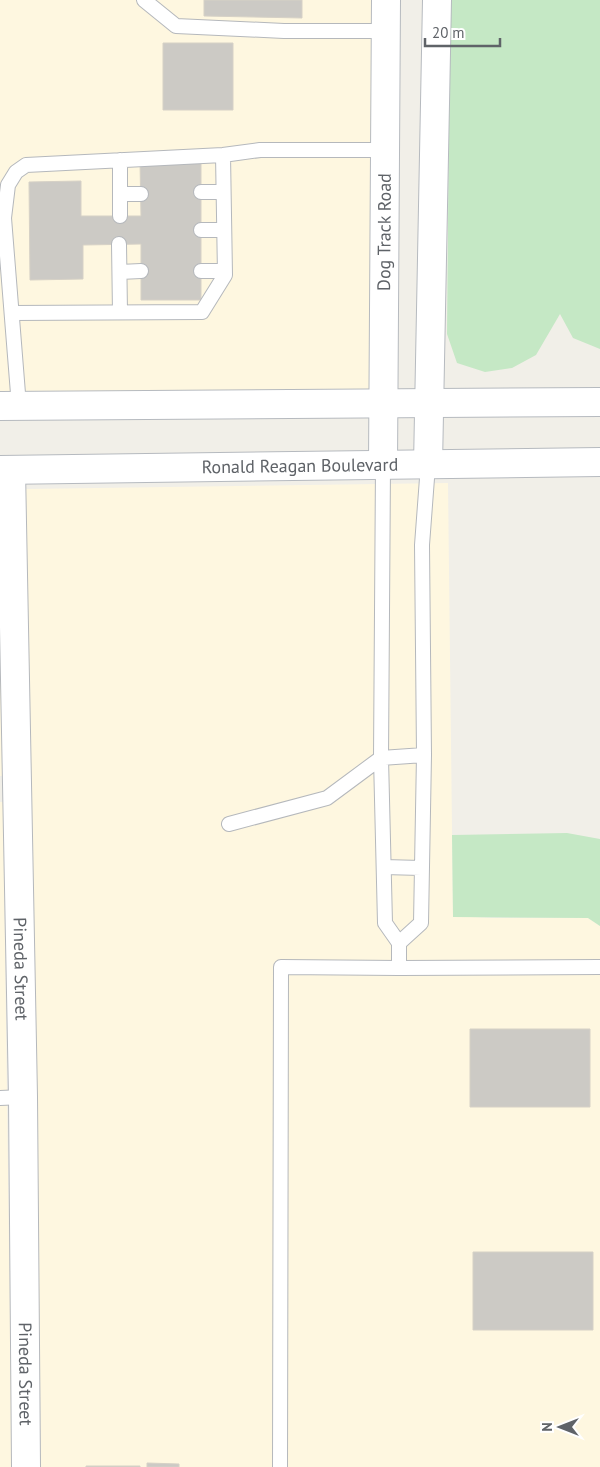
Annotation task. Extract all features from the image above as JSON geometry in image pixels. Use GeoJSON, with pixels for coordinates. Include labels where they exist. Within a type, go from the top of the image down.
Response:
{"type":"FeatureCollection","features":[{"type":"Feature","properties":{"kind":"main road","name":"Dog Track Road"},"geometry":{"type":"LineString","coordinates":[[383,466],[386,0]]}},
{"type":"Feature","properties":{"kind":"main road"},"geometry":{"type":"LineString","coordinates":[[428,465],[436,7]]}},
{"type":"Feature","properties":{"kind":"main road"},"geometry":{"type":"LineString","coordinates":[[10,406],[600,402]]}},
{"type":"Feature","properties":{"kind":"main road","name":"Ronald Reagan Boulevard"},"geometry":{"type":"LineString","coordinates":[[6,470],[600,462]]}},
{"type":"Feature","properties":{"kind":"main road","name":"Pineda Street"},"geometry":{"type":"LineString","coordinates":[[6,470],[11,1098],[26,1467]]}},
{"type":"Feature","properties":{"kind":"lane"},"geometry":{"type":"LineString","coordinates":[[144,0],[176,26],[284,31],[386,31]]}},
{"type":"Feature","properties":{"kind":"lane"},"geometry":{"type":"LineString","coordinates":[[10,406],[12,314],[4,218],[8,185],[16,172],[26,165],[223,155],[260,150],[385,150]]}},
{"type":"Feature","properties":{"kind":"lane"},"geometry":{"type":"LineString","coordinates":[[12,314],[202,312],[225,275],[223,155]]}},
{"type":"Feature","properties":{"kind":"lane"},"geometry":{"type":"LineString","coordinates":[[120,160],[120,216]]}},
{"type":"Feature","properties":{"kind":"lane"},"geometry":{"type":"LineString","coordinates":[[201,192],[224,192]]}},
{"type":"Feature","properties":{"kind":"lane"},"geometry":{"type":"LineString","coordinates":[[120,194],[141,194]]}},
{"type":"Feature","properties":{"kind":"lane"},"geometry":{"type":"LineString","coordinates":[[201,230],[224,230]]}},
{"type":"Feature","properties":{"kind":"lane"},"geometry":{"type":"LineString","coordinates":[[119,244],[120,312]]}},
{"type":"Feature","properties":{"kind":"lane"},"geometry":{"type":"LineString","coordinates":[[120,272],[141,271]]}},
{"type":"Feature","properties":{"kind":"lane"},"geometry":{"type":"LineString","coordinates":[[201,271],[225,271]]}},
{"type":"Feature","properties":{"kind":"lane"},"geometry":{"type":"LineString","coordinates":[[399,943],[420,922],[424,755],[422,545],[428,465]]}},
{"type":"Feature","properties":{"kind":"lane"},"geometry":{"type":"LineString","coordinates":[[383,466],[381,758],[385,923],[399,943],[399,968]]}},
{"type":"Feature","properties":{"kind":"lane"},"geometry":{"type":"LineString","coordinates":[[229,824],[327,798],[381,758],[424,755]]}},
{"type":"Feature","properties":{"kind":"lane"},"geometry":{"type":"LineString","coordinates":[[384,867],[421,868]]}},
{"type":"Feature","properties":{"kind":"lane"},"geometry":{"type":"LineString","coordinates":[[280,1467],[281,966],[399,968],[600,966]]}},
{"type":"Feature","properties":{"kind":"shaded area"},"geometry":{"type":"Polygon","coordinates":[[[0,0],[386,0],[383,403],[0,406],[0,0]]]}},
{"type":"Feature","properties":{"kind":"shaded area"},"geometry":{"type":"Polygon","coordinates":[[[448,483],[453,916],[588,918],[600,926],[600,1467],[41,1467],[37,1097],[26,489],[448,483]]]}},
{"type":"Feature","properties":{"kind":"shaded area"},"geometry":{"type":"Polygon","coordinates":[[[0,635],[3,776],[0,776],[0,635]]]}},
{"type":"Feature","properties":{"kind":"shaded area"},"geometry":{"type":"Polygon","coordinates":[[[0,802],[3,802],[12,1467],[0,1467],[0,802]]]}},
{"type":"Feature","properties":{"kind":"green space"},"geometry":{"type":"Polygon","coordinates":[[[450,0],[600,0],[600,349],[573,338],[560,314],[536,355],[512,368],[485,372],[457,363],[447,334],[450,0]]]}},
{"type":"Feature","properties":{"kind":"green space"},"geometry":{"type":"Polygon","coordinates":[[[567,833],[600,839],[600,926],[588,918],[453,917],[452,835],[567,833]]]}},
{"type":"Feature","properties":{"kind":"building"},"geometry":{"type":"Polygon","coordinates":[[[204,0],[302,0],[302,18],[204,16],[204,0]]]}},
{"type":"Feature","properties":{"kind":"building"},"geometry":{"type":"Polygon","coordinates":[[[163,43],[233,43],[233,110],[163,110],[163,43]]]}},
{"type":"Feature","properties":{"kind":"building"},"geometry":{"type":"Polygon","coordinates":[[[140,161],[201,161],[201,300],[141,300],[141,244],[83,245],[83,279],[30,280],[29,182],[81,181],[81,216],[141,216],[140,161]]]}},
{"type":"Feature","properties":{"kind":"building"},"geometry":{"type":"Polygon","coordinates":[[[470,1029],[590,1029],[590,1107],[470,1107],[470,1029]]]}},
{"type":"Feature","properties":{"kind":"building"},"geometry":{"type":"Polygon","coordinates":[[[473,1252],[593,1252],[593,1330],[473,1330],[473,1252]]]}},
{"type":"Feature","properties":{"kind":"building"},"geometry":{"type":"Polygon","coordinates":[[[147,1463],[179,1464],[179,1467],[147,1467],[147,1463]]]}},
{"type":"Feature","properties":{"kind":"building"},"geometry":{"type":"Polygon","coordinates":[[[140,1466],[140,1467],[86,1467],[140,1466]]]}}]}
